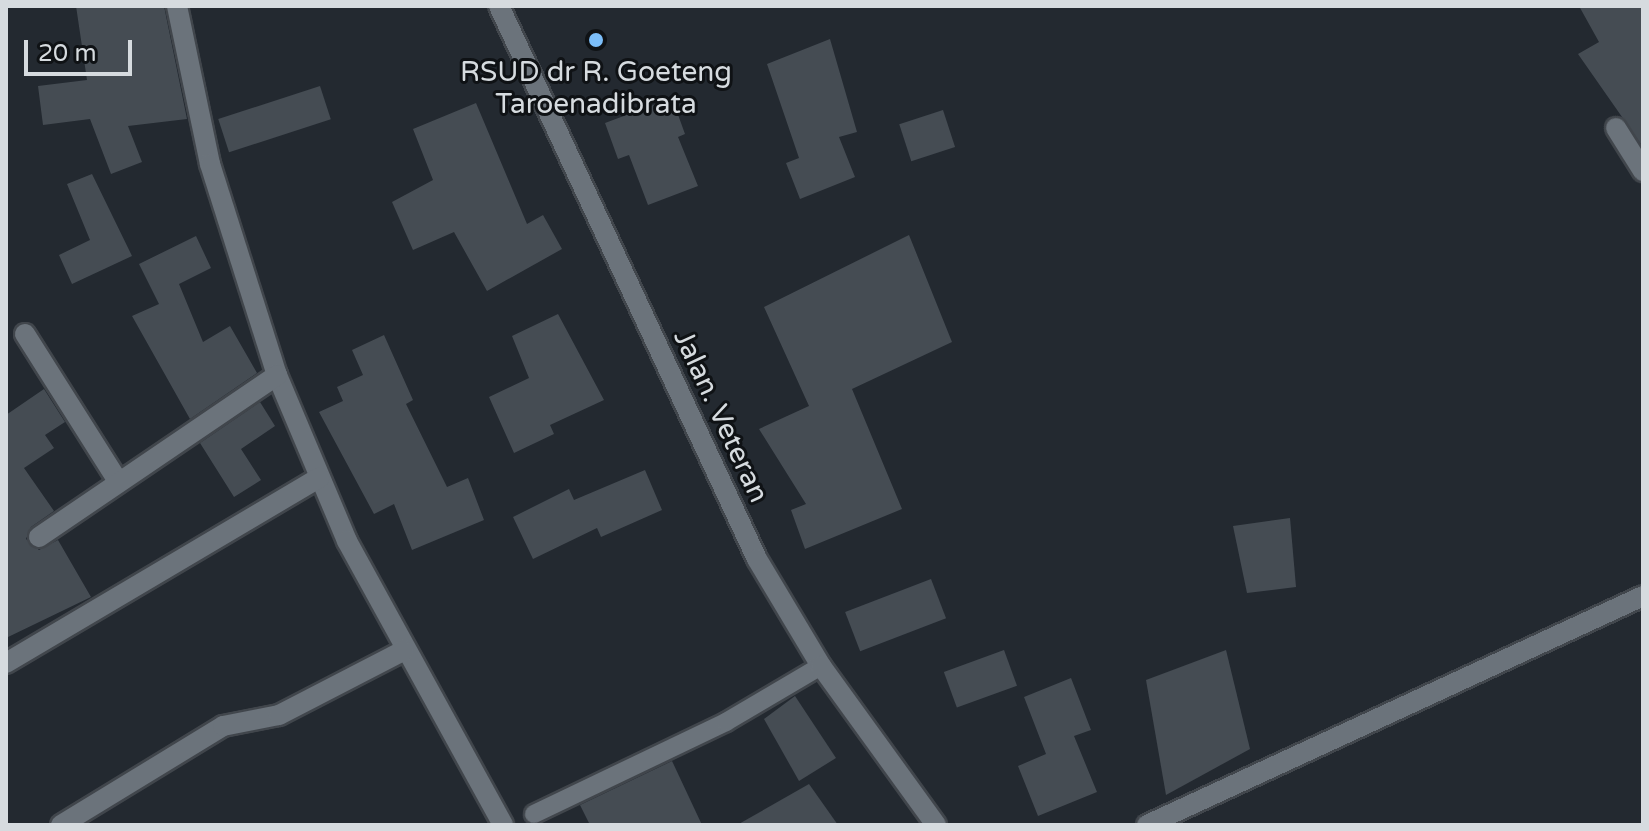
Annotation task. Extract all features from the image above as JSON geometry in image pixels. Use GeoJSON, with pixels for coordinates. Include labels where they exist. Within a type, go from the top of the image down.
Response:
{"type":"FeatureCollection","features":[{"type":"Feature","properties":{"kind":"street"},"geometry":{"type":"LineString","coordinates":[[177,6],[210,164],[277,375],[319,478],[403,651],[503,825]]}},
{"type":"Feature","properties":{"kind":"street","name":"Jalan. Veteran"},"geometry":{"type":"LineString","coordinates":[[499,6],[757,559],[821,666],[936,825]]}},
{"type":"Feature","properties":{"kind":"street"},"geometry":{"type":"LineString","coordinates":[[1616,128],[1643,171]]}},
{"type":"Feature","properties":{"kind":"street"},"geometry":{"type":"LineString","coordinates":[[25,334],[118,481]]}},
{"type":"Feature","properties":{"kind":"street"},"geometry":{"type":"LineString","coordinates":[[39,537],[277,375]]}},
{"type":"Feature","properties":{"kind":"street"},"geometry":{"type":"LineString","coordinates":[[6,663],[319,478]]}},
{"type":"Feature","properties":{"kind":"street"},"geometry":{"type":"LineString","coordinates":[[1147,825],[1643,596]]}},
{"type":"Feature","properties":{"kind":"street"},"geometry":{"type":"LineString","coordinates":[[61,825],[223,726],[279,715],[403,651]]}},
{"type":"Feature","properties":{"kind":"lane"},"geometry":{"type":"LineString","coordinates":[[534,814],[726,722],[821,666]]}},
{"type":"Feature","properties":{"kind":"building"},"geometry":{"type":"Polygon","coordinates":[[[76,6],[164,6],[187,119],[128,126],[142,162],[111,174],[90,119],[43,125],[38,86],[87,80],[76,6]]]}},
{"type":"Feature","properties":{"kind":"building"},"geometry":{"type":"Polygon","coordinates":[[[1579,6],[1643,6],[1643,147],[1578,54],[1599,42],[1579,6]]]}},
{"type":"Feature","properties":{"kind":"building"},"geometry":{"type":"Polygon","coordinates":[[[830,39],[857,132],[839,137],[855,177],[800,199],[786,163],[799,158],[767,64],[830,39]]]}},
{"type":"Feature","properties":{"kind":"building"},"geometry":{"type":"Polygon","coordinates":[[[320,86],[331,119],[229,152],[218,119],[320,86]]]}},
{"type":"Feature","properties":{"kind":"building"},"geometry":{"type":"Polygon","coordinates":[[[672,98],[685,134],[678,137],[698,186],[648,205],[629,155],[618,159],[605,123],[672,98]]]}},
{"type":"Feature","properties":{"kind":"building"},"geometry":{"type":"Polygon","coordinates":[[[476,103],[527,224],[543,215],[562,249],[487,291],[454,232],[413,250],[392,202],[433,180],[413,129],[476,103]]]}},
{"type":"Feature","properties":{"kind":"building"},"geometry":{"type":"Polygon","coordinates":[[[943,110],[955,147],[911,161],[899,124],[943,110]]]}},
{"type":"Feature","properties":{"kind":"building"},"geometry":{"type":"Polygon","coordinates":[[[92,174],[132,256],[72,284],[59,255],[90,240],[67,184],[92,174]]]}},
{"type":"Feature","properties":{"kind":"building"},"geometry":{"type":"Polygon","coordinates":[[[909,235],[952,342],[852,389],[902,509],[805,549],[791,510],[806,504],[759,429],[809,406],[764,307],[909,235]]]}},
{"type":"Feature","properties":{"kind":"building"},"geometry":{"type":"Polygon","coordinates":[[[196,236],[211,268],[179,284],[203,342],[230,326],[257,373],[190,419],[132,316],[159,304],[139,264],[196,236]]]}},
{"type":"Feature","properties":{"kind":"building"},"geometry":{"type":"Polygon","coordinates":[[[558,314],[604,400],[550,425],[554,434],[514,453],[489,397],[529,378],[512,336],[558,314]]]}},
{"type":"Feature","properties":{"kind":"building"},"geometry":{"type":"Polygon","coordinates":[[[384,335],[413,400],[406,404],[447,487],[468,478],[484,520],[412,550],[394,504],[374,514],[319,412],[343,401],[337,387],[363,375],[352,350],[384,335]]]}},
{"type":"Feature","properties":{"kind":"building"},"geometry":{"type":"Polygon","coordinates":[[[44,389],[65,422],[45,435],[54,448],[24,468],[54,511],[31,527],[26,539],[39,550],[58,540],[91,597],[6,638],[6,415],[44,389]]]}},
{"type":"Feature","properties":{"kind":"building"},"geometry":{"type":"Polygon","coordinates":[[[260,402],[275,426],[241,449],[261,480],[234,497],[200,443],[260,402]]]}},
{"type":"Feature","properties":{"kind":"building"},"geometry":{"type":"Polygon","coordinates":[[[645,470],[662,510],[601,537],[597,528],[533,559],[513,517],[569,489],[574,500],[645,470]]]}},
{"type":"Feature","properties":{"kind":"building"},"geometry":{"type":"Polygon","coordinates":[[[1290,518],[1296,587],[1247,593],[1233,526],[1290,518]]]}},
{"type":"Feature","properties":{"kind":"building"},"geometry":{"type":"Polygon","coordinates":[[[931,579],[946,618],[860,651],[845,612],[931,579]]]}},
{"type":"Feature","properties":{"kind":"building"},"geometry":{"type":"Polygon","coordinates":[[[1004,650],[1017,686],[957,708],[944,672],[1004,650]]]}},
{"type":"Feature","properties":{"kind":"building"},"geometry":{"type":"Polygon","coordinates":[[[1226,650],[1250,749],[1166,795],[1146,680],[1226,650]]]}},
{"type":"Feature","properties":{"kind":"building"},"geometry":{"type":"Polygon","coordinates":[[[1071,678],[1091,730],[1074,736],[1097,792],[1038,816],[1018,766],[1046,754],[1024,697],[1071,678]]]}},
{"type":"Feature","properties":{"kind":"building"},"geometry":{"type":"Polygon","coordinates":[[[795,696],[836,758],[799,781],[764,719],[795,696]]]}},
{"type":"Feature","properties":{"kind":"building"},"geometry":{"type":"Polygon","coordinates":[[[672,761],[702,825],[590,825],[580,805],[672,761]]]}},
{"type":"Feature","properties":{"kind":"building"},"geometry":{"type":"Polygon","coordinates":[[[809,784],[838,825],[737,825],[809,784]]]}},
{"type":"Feature","properties":{"kind":"place","name":"RSUD dr R. Goeteng Taroenadibrata"},"geometry":{"type":"Point","coordinates":[596,40]}}]}
